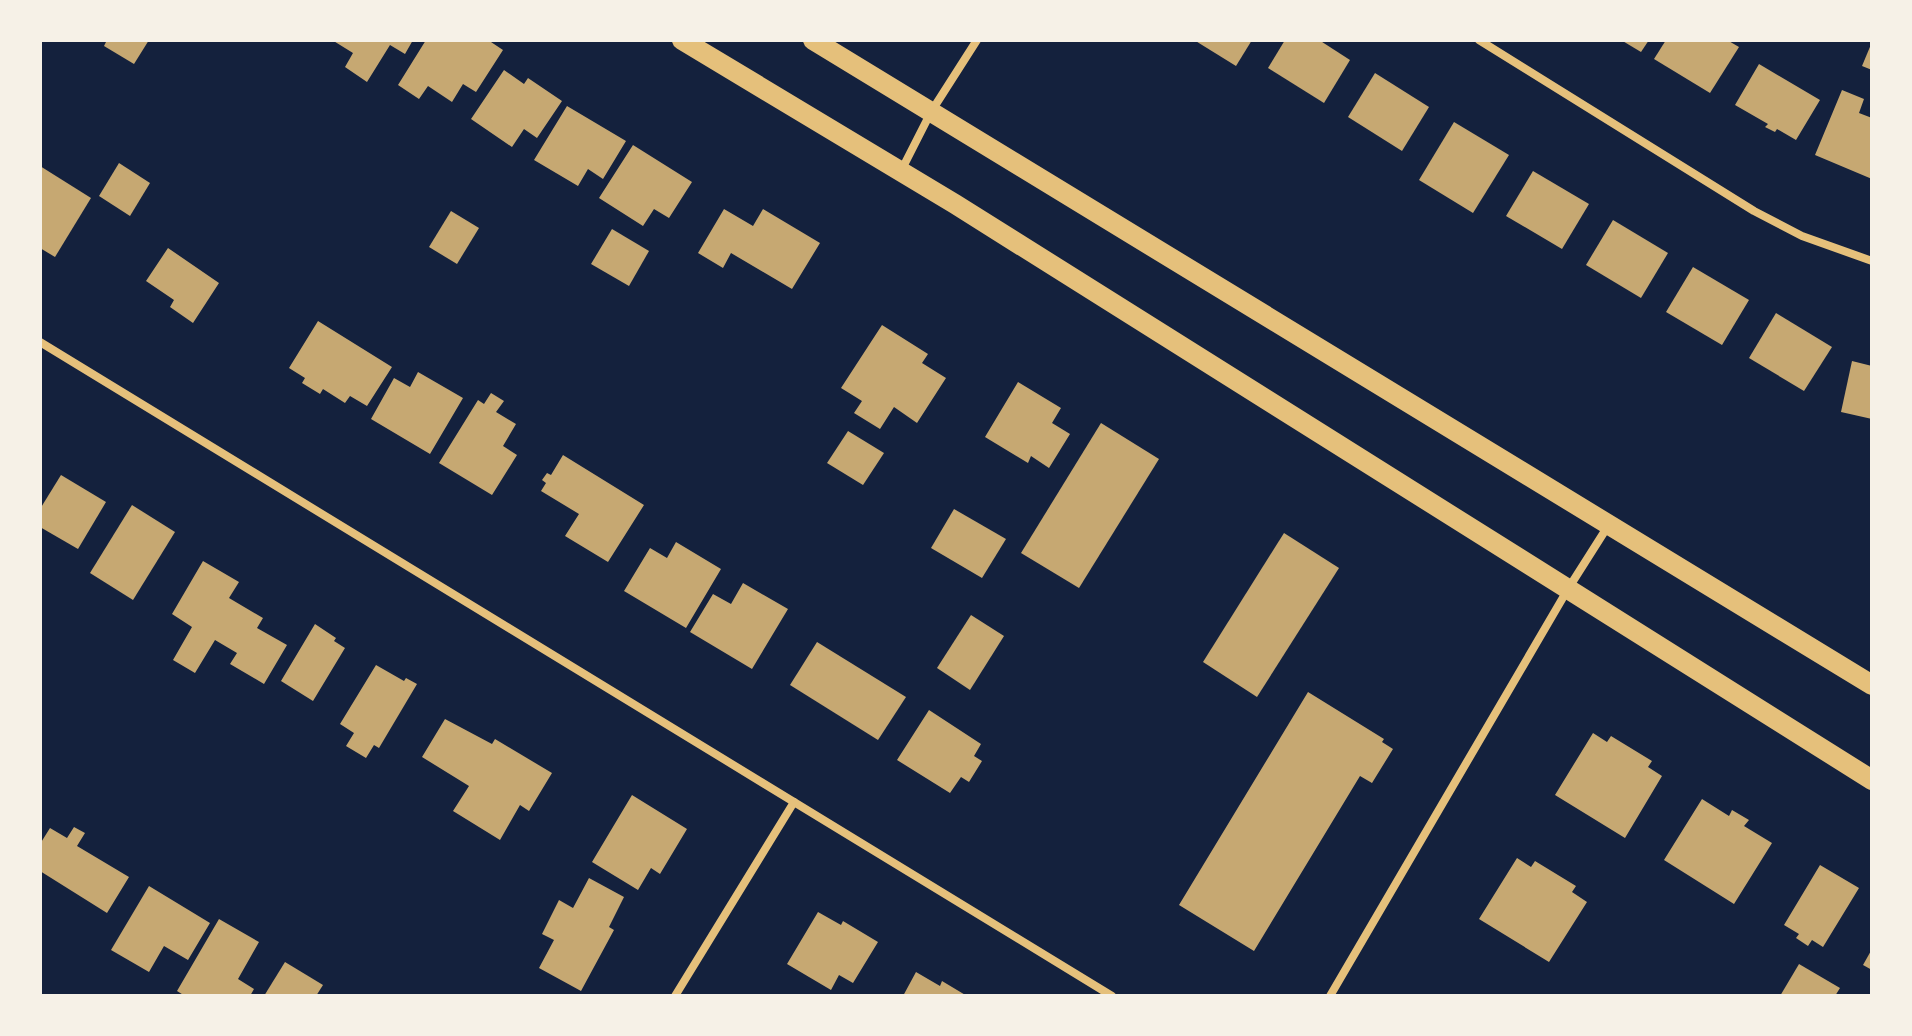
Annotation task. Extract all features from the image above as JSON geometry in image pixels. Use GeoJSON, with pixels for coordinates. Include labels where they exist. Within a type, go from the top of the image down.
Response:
{"type":"FeatureCollection","features":[{"type":"Feature","properties":{"kind":"main road"},"geometry":{"type":"LineString","coordinates":[[682,40],[900,172],[1872,780]]}},
{"type":"Feature","properties":{"kind":"main road"},"geometry":{"type":"LineString","coordinates":[[813,40],[1872,685]]}},
{"type":"Feature","properties":{"kind":"street"},"geometry":{"type":"LineString","coordinates":[[900,172],[931,112],[977,40]]}},
{"type":"Feature","properties":{"kind":"street"},"geometry":{"type":"LineString","coordinates":[[1479,40],[1493,44],[1754,211],[1802,236],[1872,261]]}},
{"type":"Feature","properties":{"kind":"street"},"geometry":{"type":"LineString","coordinates":[[40,342],[1112,996]]}},
{"type":"Feature","properties":{"kind":"street"},"geometry":{"type":"LineString","coordinates":[[1330,996],[1568,589],[1609,526]]}},
{"type":"Feature","properties":{"kind":"street"},"geometry":{"type":"LineString","coordinates":[[675,996],[794,802]]}},
{"type":"Feature","properties":{"kind":"building"},"geometry":{"type":"Polygon","coordinates":[[[107,40],[149,40],[134,64],[104,46],[107,40]]]}},
{"type":"Feature","properties":{"kind":"building"},"geometry":{"type":"Polygon","coordinates":[[[332,40],[413,40],[405,54],[390,45],[367,82],[345,67],[353,53],[332,40]]]}},
{"type":"Feature","properties":{"kind":"building"},"geometry":{"type":"Polygon","coordinates":[[[426,40],[488,40],[503,50],[476,92],[463,84],[452,102],[428,86],[419,99],[398,85],[426,40]]]}},
{"type":"Feature","properties":{"kind":"building"},"geometry":{"type":"Polygon","coordinates":[[[1194,40],[1252,40],[1236,66],[1194,40]]]}},
{"type":"Feature","properties":{"kind":"building"},"geometry":{"type":"Polygon","coordinates":[[[1285,40],[1319,40],[1350,60],[1324,103],[1268,68],[1285,40]]]}},
{"type":"Feature","properties":{"kind":"building"},"geometry":{"type":"Polygon","coordinates":[[[1621,40],[1649,40],[1641,52],[1621,40]]]}},
{"type":"Feature","properties":{"kind":"building"},"geometry":{"type":"Polygon","coordinates":[[[1666,40],[1727,40],[1739,47],[1710,93],[1654,59],[1666,40]]]}},
{"type":"Feature","properties":{"kind":"building"},"geometry":{"type":"Polygon","coordinates":[[[1872,42],[1872,70],[1862,66],[1872,42]]]}},
{"type":"Feature","properties":{"kind":"building"},"geometry":{"type":"Polygon","coordinates":[[[1759,64],[1820,100],[1796,140],[1777,129],[1775,132],[1765,127],[1768,124],[1735,105],[1759,64]]]}},
{"type":"Feature","properties":{"kind":"building"},"geometry":{"type":"Polygon","coordinates":[[[504,70],[524,84],[528,78],[562,101],[537,138],[524,129],[512,147],[471,119],[504,70]]]}},
{"type":"Feature","properties":{"kind":"building"},"geometry":{"type":"Polygon","coordinates":[[[1375,73],[1429,107],[1402,151],[1348,117],[1375,73]]]}},
{"type":"Feature","properties":{"kind":"building"},"geometry":{"type":"Polygon","coordinates":[[[1842,90],[1864,99],[1859,113],[1872,118],[1872,179],[1815,155],[1842,90]]]}},
{"type":"Feature","properties":{"kind":"building"},"geometry":{"type":"Polygon","coordinates":[[[567,106],[626,141],[603,179],[588,169],[578,186],[534,160],[567,106]]]}},
{"type":"Feature","properties":{"kind":"building"},"geometry":{"type":"Polygon","coordinates":[[[1454,122],[1509,155],[1473,213],[1419,180],[1454,122]]]}},
{"type":"Feature","properties":{"kind":"building"},"geometry":{"type":"Polygon","coordinates":[[[633,145],[692,182],[669,218],[654,209],[643,226],[599,198],[633,145]]]}},
{"type":"Feature","properties":{"kind":"building"},"geometry":{"type":"Polygon","coordinates":[[[119,163],[150,183],[130,216],[99,196],[119,163]]]}},
{"type":"Feature","properties":{"kind":"building"},"geometry":{"type":"Polygon","coordinates":[[[40,166],[91,198],[55,257],[40,248],[40,166]]]}},
{"type":"Feature","properties":{"kind":"building"},"geometry":{"type":"Polygon","coordinates":[[[1533,171],[1589,204],[1562,249],[1506,216],[1533,171]]]}},
{"type":"Feature","properties":{"kind":"building"},"geometry":{"type":"Polygon","coordinates":[[[724,209],[753,226],[763,209],[820,243],[792,289],[731,253],[723,268],[698,253],[724,209]]]}},
{"type":"Feature","properties":{"kind":"building"},"geometry":{"type":"Polygon","coordinates":[[[451,211],[479,228],[457,264],[429,247],[451,211]]]}},
{"type":"Feature","properties":{"kind":"building"},"geometry":{"type":"Polygon","coordinates":[[[1613,220],[1668,253],[1641,298],[1586,265],[1613,220]]]}},
{"type":"Feature","properties":{"kind":"building"},"geometry":{"type":"Polygon","coordinates":[[[612,229],[649,251],[629,286],[591,264],[612,229]]]}},
{"type":"Feature","properties":{"kind":"building"},"geometry":{"type":"Polygon","coordinates":[[[168,248],[219,283],[193,323],[170,307],[174,300],[146,281],[168,248]]]}},
{"type":"Feature","properties":{"kind":"building"},"geometry":{"type":"Polygon","coordinates":[[[1693,267],[1749,300],[1722,345],[1666,312],[1693,267]]]}},
{"type":"Feature","properties":{"kind":"building"},"geometry":{"type":"Polygon","coordinates":[[[1776,313],[1832,347],[1804,391],[1749,358],[1776,313]]]}},
{"type":"Feature","properties":{"kind":"building"},"geometry":{"type":"Polygon","coordinates":[[[318,321],[392,367],[367,406],[350,396],[345,403],[323,389],[320,394],[302,383],[305,378],[289,368],[318,321]]]}},
{"type":"Feature","properties":{"kind":"building"},"geometry":{"type":"Polygon","coordinates":[[[882,325],[928,354],[922,363],[946,378],[917,423],[894,407],[880,429],[854,413],[862,401],[841,388],[882,325]]]}},
{"type":"Feature","properties":{"kind":"building"},"geometry":{"type":"Polygon","coordinates":[[[1852,361],[1872,366],[1872,419],[1841,412],[1852,361]]]}},
{"type":"Feature","properties":{"kind":"building"},"geometry":{"type":"Polygon","coordinates":[[[418,372],[463,398],[430,454],[371,419],[394,378],[410,387],[418,372]]]}},
{"type":"Feature","properties":{"kind":"building"},"geometry":{"type":"Polygon","coordinates":[[[1018,382],[1061,408],[1052,423],[1070,434],[1049,468],[1031,456],[1028,463],[985,437],[1018,382]]]}},
{"type":"Feature","properties":{"kind":"building"},"geometry":{"type":"Polygon","coordinates":[[[491,393],[504,401],[496,412],[516,424],[503,446],[517,455],[492,495],[439,463],[478,400],[484,404],[491,393]]]}},
{"type":"Feature","properties":{"kind":"building"},"geometry":{"type":"Polygon","coordinates":[[[1101,423],[1159,459],[1079,588],[1021,553],[1101,423]]]}},
{"type":"Feature","properties":{"kind":"building"},"geometry":{"type":"Polygon","coordinates":[[[848,431],[884,453],[863,485],[827,463],[848,431]]]}},
{"type":"Feature","properties":{"kind":"building"},"geometry":{"type":"Polygon","coordinates":[[[563,455],[644,505],[608,562],[565,536],[579,514],[541,491],[546,483],[542,480],[547,473],[551,475],[563,455]]]}},
{"type":"Feature","properties":{"kind":"building"},"geometry":{"type":"Polygon","coordinates":[[[61,475],[106,502],[78,549],[40,527],[40,509],[61,475]]]}},
{"type":"Feature","properties":{"kind":"building"},"geometry":{"type":"Polygon","coordinates":[[[132,505],[175,532],[133,600],[90,573],[132,505]]]}},
{"type":"Feature","properties":{"kind":"building"},"geometry":{"type":"Polygon","coordinates":[[[954,509],[1006,539],[982,578],[931,548],[954,509]]]}},
{"type":"Feature","properties":{"kind":"building"},"geometry":{"type":"Polygon","coordinates":[[[1284,533],[1339,568],[1257,697],[1203,662],[1284,533]]]}},
{"type":"Feature","properties":{"kind":"building"},"geometry":{"type":"Polygon","coordinates":[[[676,542],[721,569],[686,628],[624,591],[650,548],[667,558],[676,542]]]}},
{"type":"Feature","properties":{"kind":"building"},"geometry":{"type":"Polygon","coordinates":[[[203,561],[239,582],[229,598],[263,618],[257,628],[287,645],[264,684],[230,664],[237,653],[215,640],[195,673],[173,660],[192,627],[172,614],[203,561]]]}},
{"type":"Feature","properties":{"kind":"building"},"geometry":{"type":"Polygon","coordinates":[[[743,583],[788,609],[752,669],[690,632],[713,594],[731,604],[743,583]]]}},
{"type":"Feature","properties":{"kind":"building"},"geometry":{"type":"Polygon","coordinates":[[[971,615],[1004,636],[970,690],[937,668],[971,615]]]}},
{"type":"Feature","properties":{"kind":"building"},"geometry":{"type":"Polygon","coordinates":[[[315,624],[345,648],[313,701],[281,681],[315,624]]]}},
{"type":"Feature","properties":{"kind":"building"},"geometry":{"type":"Polygon","coordinates":[[[817,642],[906,697],[878,740],[790,685],[817,642]]]}},
{"type":"Feature","properties":{"kind":"building"},"geometry":{"type":"Polygon","coordinates":[[[376,665],[404,681],[406,678],[417,684],[379,748],[374,745],[366,758],[346,746],[354,733],[340,724],[376,665]]]}},
{"type":"Feature","properties":{"kind":"building"},"geometry":{"type":"Polygon","coordinates":[[[1308,692],[1384,739],[1382,742],[1393,749],[1372,783],[1360,776],[1254,951],[1179,905],[1308,692]]]}},
{"type":"Feature","properties":{"kind":"building"},"geometry":{"type":"Polygon","coordinates":[[[929,710],[981,744],[974,756],[982,761],[969,782],[961,777],[950,793],[897,760],[929,710]]]}},
{"type":"Feature","properties":{"kind":"building"},"geometry":{"type":"Polygon","coordinates":[[[445,719],[492,744],[495,739],[552,773],[529,811],[520,805],[500,840],[453,811],[469,786],[422,757],[445,719]]]}},
{"type":"Feature","properties":{"kind":"building"},"geometry":{"type":"Polygon","coordinates":[[[1593,733],[1607,742],[1611,736],[1652,761],[1648,767],[1662,776],[1625,838],[1555,795],[1593,733]]]}},
{"type":"Feature","properties":{"kind":"building"},"geometry":{"type":"Polygon","coordinates":[[[632,795],[687,829],[660,874],[651,868],[638,890],[592,862],[632,795]]]}},
{"type":"Feature","properties":{"kind":"building"},"geometry":{"type":"Polygon","coordinates":[[[1702,799],[1729,816],[1732,810],[1749,820],[1744,826],[1772,843],[1734,904],[1664,860],[1702,799]]]}},
{"type":"Feature","properties":{"kind":"building"},"geometry":{"type":"Polygon","coordinates":[[[74,827],[85,833],[77,846],[129,877],[107,913],[40,871],[40,844],[50,828],[67,838],[74,827]]]}},
{"type":"Feature","properties":{"kind":"building"},"geometry":{"type":"Polygon","coordinates":[[[1517,858],[1531,867],[1535,861],[1576,886],[1572,892],[1587,902],[1549,962],[1479,919],[1517,858]]]}},
{"type":"Feature","properties":{"kind":"building"},"geometry":{"type":"Polygon","coordinates":[[[1820,865],[1859,888],[1823,947],[1812,940],[1808,946],[1796,938],[1799,934],[1784,925],[1820,865]]]}},
{"type":"Feature","properties":{"kind":"building"},"geometry":{"type":"Polygon","coordinates":[[[589,878],[624,897],[609,927],[614,930],[581,991],[539,968],[554,940],[542,934],[559,900],[573,908],[589,878]]]}},
{"type":"Feature","properties":{"kind":"building"},"geometry":{"type":"Polygon","coordinates":[[[149,886],[210,923],[188,960],[164,946],[149,972],[111,950],[149,886]]]}},
{"type":"Feature","properties":{"kind":"building"},"geometry":{"type":"Polygon","coordinates":[[[818,912],[841,925],[843,921],[878,942],[853,983],[839,975],[831,990],[787,964],[818,912]]]}},
{"type":"Feature","properties":{"kind":"building"},"geometry":{"type":"Polygon","coordinates":[[[219,919],[259,942],[238,979],[254,989],[250,996],[185,996],[177,991],[219,919]]]}},
{"type":"Feature","properties":{"kind":"building"},"geometry":{"type":"Polygon","coordinates":[[[1872,949],[1872,970],[1863,965],[1872,949]]]}},
{"type":"Feature","properties":{"kind":"building"},"geometry":{"type":"Polygon","coordinates":[[[285,962],[323,985],[316,996],[264,996],[285,962]]]}},
{"type":"Feature","properties":{"kind":"building"},"geometry":{"type":"Polygon","coordinates":[[[1799,964],[1840,988],[1835,996],[1780,996],[1799,964]]]}},
{"type":"Feature","properties":{"kind":"building"},"geometry":{"type":"Polygon","coordinates":[[[916,972],[940,986],[942,981],[967,996],[903,996],[916,972]]]}}]}
